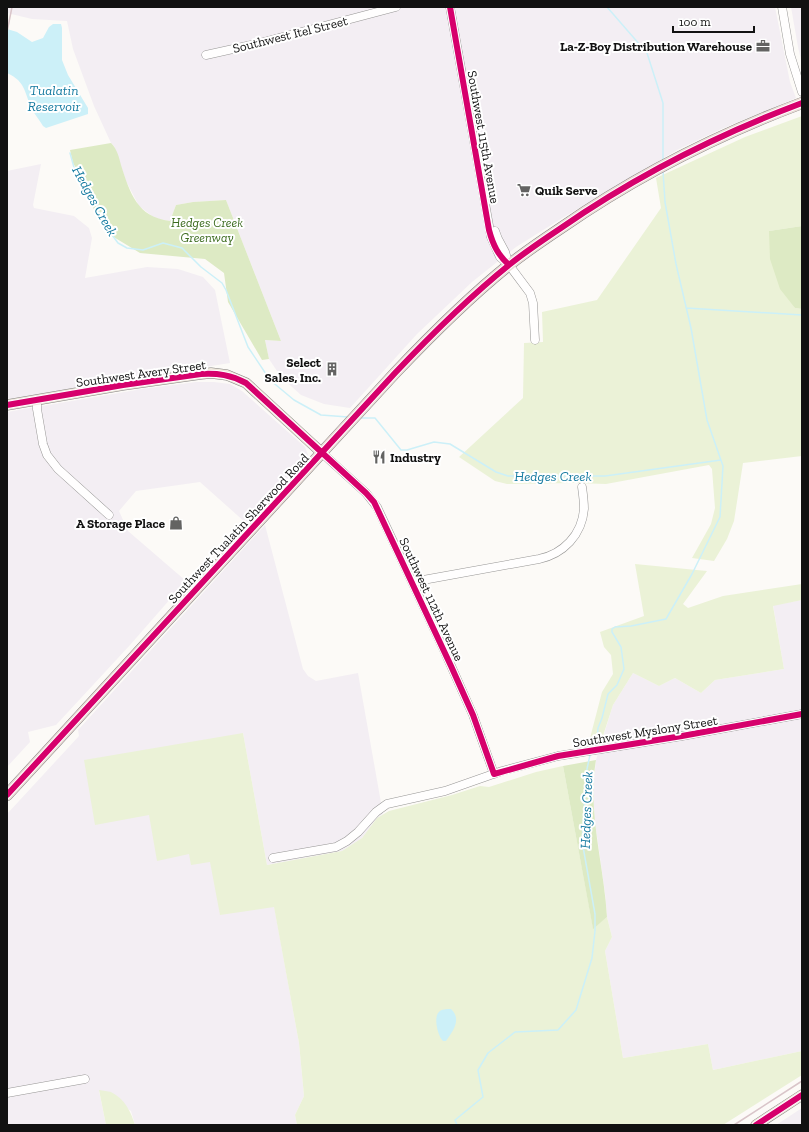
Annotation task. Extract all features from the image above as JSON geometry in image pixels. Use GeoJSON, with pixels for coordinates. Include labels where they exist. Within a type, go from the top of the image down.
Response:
{"type":"FeatureCollection","features":[{"type":"Feature","properties":{"kind":"highway","name":"Southwest Tualatin Sherwood Road"},"geometry":{"type":"LineString","coordinates":[[7,795],[420,346],[463,305],[510,265],[590,208],[648,173],[720,137],[802,103]]}},
{"type":"Feature","properties":{"kind":"main road","name":"Southwest Avery Street"},"geometry":{"type":"LineString","coordinates":[[7,405],[190,375],[211,373],[227,375],[239,380],[251,388],[322,453]]}},
{"type":"Feature","properties":{"kind":"main road"},"geometry":{"type":"LineString","coordinates":[[756,1125],[802,1095]]}},
{"type":"Feature","properties":{"kind":"street","name":"Southwest Itel Street"},"geometry":{"type":"LineString","coordinates":[[206,55],[256,44],[396,7]]}},
{"type":"Feature","properties":{"kind":"street","name":"Southwest 115th Avenue"},"geometry":{"type":"LineString","coordinates":[[450,7],[493,243],[500,257],[510,265],[526,285],[532,297],[535,340]]}},
{"type":"Feature","properties":{"kind":"street"},"geometry":{"type":"LineString","coordinates":[[782,7],[790,54],[802,92]]}},
{"type":"Feature","properties":{"kind":"street"},"geometry":{"type":"LineString","coordinates":[[37,400],[37,409],[42,437],[47,455],[58,469],[109,514]]}},
{"type":"Feature","properties":{"kind":"street","name":"Southwest 112th Avenue"},"geometry":{"type":"LineString","coordinates":[[322,453],[374,502],[473,715],[494,774]]}},
{"type":"Feature","properties":{"kind":"street"},"geometry":{"type":"LineString","coordinates":[[412,582],[546,558],[560,550],[574,538],[582,520],[584,511],[582,487]]}},
{"type":"Feature","properties":{"kind":"street","name":"Southwest Myslony Street"},"geometry":{"type":"LineString","coordinates":[[273,858],[336,846],[348,841],[376,812],[388,804],[445,791],[494,774],[558,756],[682,736],[802,714]]}},
{"type":"Feature","properties":{"kind":"street"},"geometry":{"type":"LineString","coordinates":[[7,1093],[85,1079]]}},
{"type":"Feature","properties":{"kind":"shaded area"},"geometry":{"type":"Polygon","coordinates":[[[7,7],[775,7],[790,82],[796,98],[719,130],[677,150],[516,247],[472,282],[417,334],[350,408],[324,404],[301,395],[281,377],[269,359],[265,340],[281,341],[226,200],[193,202],[176,205],[170,221],[156,219],[139,206],[126,181],[114,146],[111,143],[94,106],[73,49],[67,21],[32,19],[7,13],[7,7]]]}},
{"type":"Feature","properties":{"kind":"shaded area"},"geometry":{"type":"Polygon","coordinates":[[[791,7],[802,7],[802,64],[798,47],[791,7]]]}},
{"type":"Feature","properties":{"kind":"shaded area"},"geometry":{"type":"Polygon","coordinates":[[[41,164],[33,205],[34,208],[74,216],[89,228],[92,238],[85,278],[147,267],[178,269],[203,277],[215,290],[230,363],[7,399],[7,171],[41,164]]]}},
{"type":"Feature","properties":{"kind":"shaded area"},"geometry":{"type":"Polygon","coordinates":[[[196,382],[230,384],[242,391],[305,447],[308,455],[306,459],[246,523],[200,482],[136,491],[119,511],[128,531],[186,581],[130,645],[56,725],[28,732],[30,742],[7,767],[7,412],[142,389],[196,382]]]}},
{"type":"Feature","properties":{"kind":"shaded area"},"geometry":{"type":"Polygon","coordinates":[[[265,525],[303,669],[308,676],[316,681],[358,673],[383,814],[377,818],[362,838],[342,851],[267,865],[243,733],[149,815],[189,854],[210,862],[274,906],[299,1043],[304,1096],[295,1115],[297,1125],[135,1125],[131,1111],[99,1091],[106,1125],[7,1125],[7,814],[79,736],[78,730],[265,525]]]}},
{"type":"Feature","properties":{"kind":"shaded area"},"geometry":{"type":"Polygon","coordinates":[[[802,600],[802,1051],[713,1070],[708,1044],[623,1058],[605,951],[612,937],[607,917],[595,822],[593,790],[596,760],[613,705],[633,673],[659,686],[675,678],[701,693],[715,680],[784,669],[773,605],[802,600]]]}},
{"type":"Feature","properties":{"kind":"shaded area"},"geometry":{"type":"Polygon","coordinates":[[[802,1108],[802,1125],[776,1125],[802,1108]]]}},
{"type":"Feature","properties":{"kind":"green space"},"geometry":{"type":"Polygon","coordinates":[[[802,116],[802,226],[769,231],[795,308],[802,309],[802,456],[743,463],[734,521],[727,539],[714,561],[692,558],[711,524],[715,508],[712,469],[709,465],[606,484],[507,484],[495,481],[459,457],[523,398],[524,343],[543,342],[542,312],[597,300],[661,208],[656,178],[745,137],[802,116]]]}},
{"type":"Feature","properties":{"kind":"green space","name":"Hedges Creek Greenway"},"geometry":{"type":"Polygon","coordinates":[[[111,143],[118,153],[124,175],[136,202],[142,209],[159,219],[170,221],[176,205],[193,202],[226,200],[281,341],[265,340],[269,359],[262,360],[228,302],[224,273],[205,259],[140,253],[112,236],[95,214],[88,187],[73,163],[70,150],[111,143]]]}},
{"type":"Feature","properties":{"kind":"green space"},"geometry":{"type":"Polygon","coordinates":[[[802,226],[802,309],[795,308],[780,289],[770,259],[769,231],[802,226]]]}},
{"type":"Feature","properties":{"kind":"green space"},"geometry":{"type":"Polygon","coordinates":[[[635,564],[707,571],[683,604],[688,608],[723,596],[802,584],[802,600],[773,606],[784,669],[715,680],[701,693],[675,678],[659,686],[633,673],[613,705],[602,739],[589,742],[602,692],[613,674],[611,655],[604,647],[600,632],[644,616],[635,564]]]}},
{"type":"Feature","properties":{"kind":"green space"},"geometry":{"type":"Polygon","coordinates":[[[243,733],[267,865],[342,851],[362,838],[377,818],[389,811],[452,795],[480,786],[489,787],[536,772],[563,766],[593,928],[607,917],[612,937],[605,951],[623,1058],[708,1044],[713,1070],[802,1051],[802,1075],[723,1125],[297,1125],[295,1115],[304,1096],[299,1043],[274,907],[220,915],[210,862],[191,865],[189,854],[157,861],[149,815],[95,825],[84,760],[243,733]]]}},
{"type":"Feature","properties":{"kind":"green space"},"geometry":{"type":"Polygon","coordinates":[[[596,760],[594,779],[595,818],[607,917],[593,929],[563,766],[596,760]]]}},
{"type":"Feature","properties":{"kind":"green space"},"geometry":{"type":"Polygon","coordinates":[[[99,1090],[111,1092],[120,1098],[132,1115],[135,1125],[106,1125],[99,1090]]]}},
{"type":"Feature","properties":{"kind":"water","name":"Tualatin Reservoir"},"geometry":{"type":"Polygon","coordinates":[[[53,24],[61,24],[62,60],[68,75],[88,108],[88,114],[46,128],[33,111],[22,84],[7,73],[7,29],[17,32],[32,42],[43,38],[49,27],[53,24]]]}},
{"type":"Feature","properties":{"kind":"water"},"geometry":{"type":"Polygon","coordinates":[[[451,1009],[456,1017],[455,1025],[446,1041],[443,1041],[439,1035],[436,1018],[441,1010],[451,1009]]]}},
{"type":"Feature","properties":{"kind":"waterway","name":"Hedges Creek"},"geometry":{"type":"LineString","coordinates":[[607,7],[647,53],[663,103],[663,160]]}},
{"type":"Feature","properties":{"kind":"waterway","name":"Hedges Creek"},"geometry":{"type":"LineString","coordinates":[[70,153],[75,171],[97,207],[107,228],[118,243],[127,248],[143,250],[163,243],[182,248],[201,267],[222,283],[248,347],[270,380],[294,400],[321,415],[348,417]]}},
{"type":"Feature","properties":{"kind":"waterway","name":"Hedges Creek"},"geometry":{"type":"LineString","coordinates":[[592,747],[597,740],[598,728],[608,694],[617,685],[624,669],[621,647],[612,632],[612,629],[615,627],[631,626],[666,619],[692,574],[720,517],[723,466],[707,420],[691,328],[676,264],[665,202],[663,171]]}},
{"type":"Feature","properties":{"kind":"waterway"},"geometry":{"type":"LineString","coordinates":[[686,308],[802,315]]}},
{"type":"Feature","properties":{"kind":"waterway","name":"Hedges Creek"},"geometry":{"type":"LineString","coordinates":[[361,418],[375,418],[401,450],[407,450],[434,442],[450,444],[496,472],[508,476],[605,476],[721,460]]}},
{"type":"Feature","properties":{"kind":"waterway","name":"Hedges Creek"},"geometry":{"type":"LineString","coordinates":[[457,1125],[455,1120],[483,1097],[478,1070],[488,1053],[515,1032],[558,1030],[576,1010],[592,958],[595,931],[595,914],[582,841],[587,769],[590,755]]}},
{"type":"Feature","properties":{"kind":"railway"},"geometry":{"type":"LineString","coordinates":[[7,32],[12,7]]}},
{"type":"Feature","properties":{"kind":"railway"},"geometry":{"type":"LineString","coordinates":[[734,1125],[802,1081]]}},
{"type":"Feature","properties":{"kind":"cycle path"},"geometry":{"type":"LineString","coordinates":[[450,7],[489,230],[496,249],[509,265]]}},
{"type":"Feature","properties":{"kind":"cycle path"},"geometry":{"type":"LineString","coordinates":[[7,795],[395,373],[479,290],[528,251],[618,191],[708,143],[770,115],[802,103]]}},
{"type":"Feature","properties":{"kind":"cycle path"},"geometry":{"type":"LineString","coordinates":[[7,405],[123,385],[201,374],[224,375],[246,383],[374,502],[473,715],[494,774],[558,756],[682,736],[802,714]]}},
{"type":"Feature","properties":{"kind":"cycle path"},"geometry":{"type":"LineString","coordinates":[[756,1125],[802,1095]]}},
{"type":"Feature","properties":{"kind":"place","name":"La-Z-Boy Distribution Warehouse"},"geometry":{"type":"Point","coordinates":[763,46]}},
{"type":"Feature","properties":{"kind":"place","name":"Quik Serve"},"geometry":{"type":"Point","coordinates":[524,190]}},
{"type":"Feature","properties":{"kind":"place","name":"Select Sales, Inc."},"geometry":{"type":"Point","coordinates":[332,369]}},
{"type":"Feature","properties":{"kind":"place","name":"Industry"},"geometry":{"type":"Point","coordinates":[379,457]}},
{"type":"Feature","properties":{"kind":"place","name":"A Storage Place"},"geometry":{"type":"Point","coordinates":[176,523]}}]}
